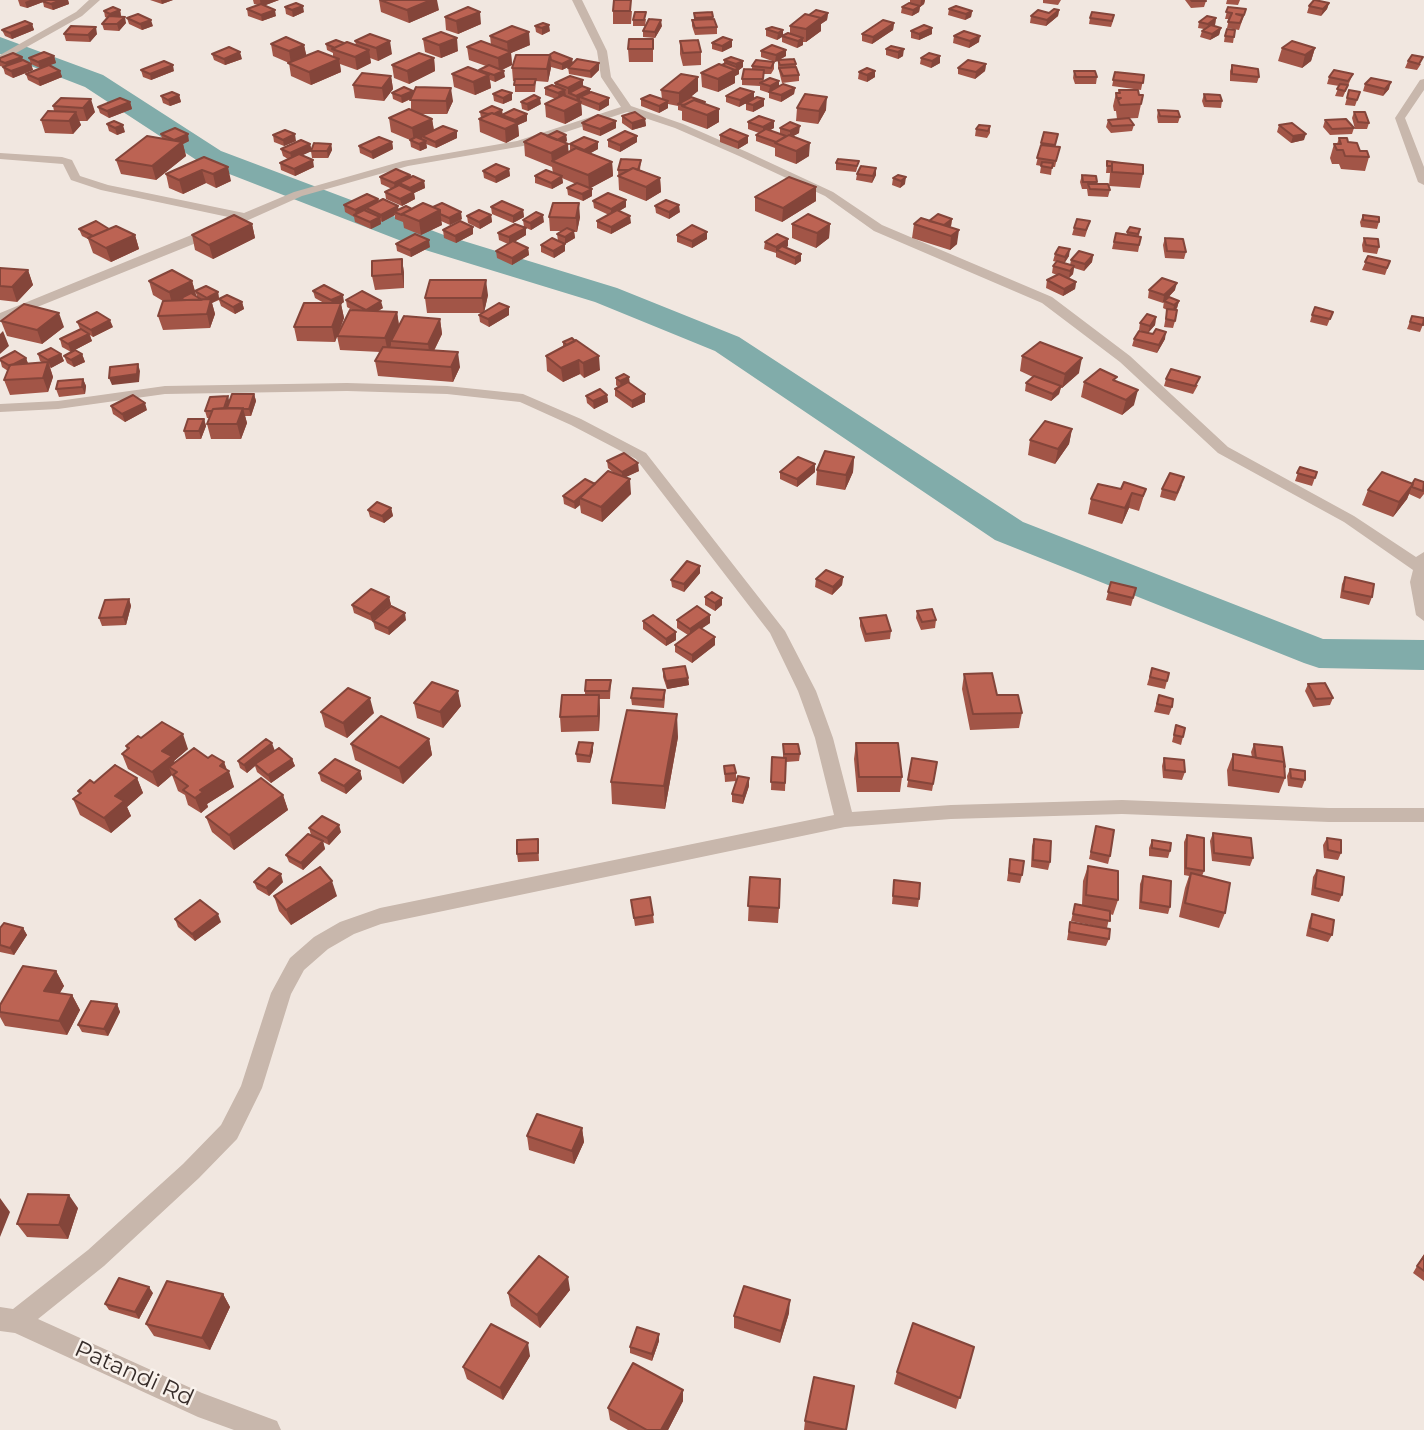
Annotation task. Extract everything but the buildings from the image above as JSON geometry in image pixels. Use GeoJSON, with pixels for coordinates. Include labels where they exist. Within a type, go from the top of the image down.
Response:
{"type":"FeatureCollection","features":[{"type":"Feature","properties":{"kind":"street"},"geometry":{"type":"LineString","coordinates":[[0,59],[79,14],[95,0]]}},
{"type":"Feature","properties":{"kind":"street"},"geometry":{"type":"LineString","coordinates":[[577,0],[602,51],[606,77],[627,108]]}},
{"type":"Feature","properties":{"kind":"street"},"geometry":{"type":"LineString","coordinates":[[1424,82],[1400,118],[1424,182]]}},
{"type":"Feature","properties":{"kind":"street"},"geometry":{"type":"LineString","coordinates":[[0,318],[317,187],[407,163],[519,144],[627,108],[679,125],[743,154],[829,194],[878,228],[1047,300],[1125,359],[1223,450],[1422,562],[1419,582],[1424,615]]}},
{"type":"Feature","properties":{"kind":"street"},"geometry":{"type":"LineString","coordinates":[[0,156],[68,162],[75,178],[92,184],[245,217]]}},
{"type":"Feature","properties":{"kind":"street"},"geometry":{"type":"LineString","coordinates":[[0,408],[58,405],[165,390],[347,387],[447,390],[523,398],[576,422],[641,456],[778,631],[807,691],[824,738],[845,820]]}},
{"type":"Feature","properties":{"kind":"street"},"geometry":{"type":"LineString","coordinates":[[8,1320],[96,1258],[191,1171],[229,1132],[251,1088],[281,993],[298,964],[321,943],[347,928],[380,916],[845,820],[951,811],[1122,807],[1329,815],[1424,815]]}},
{"type":"Feature","properties":{"kind":"street","name":"Patandi Rd"},"geometry":{"type":"LineString","coordinates":[[8,1320],[198,1404],[268,1430]]}},
{"type":"Feature","properties":{"kind":"waterway"},"geometry":{"type":"LineString","coordinates":[[0,45],[94,81],[211,157],[433,242],[606,295],[727,344],[1009,531],[1319,653],[1424,655]]}}]}
